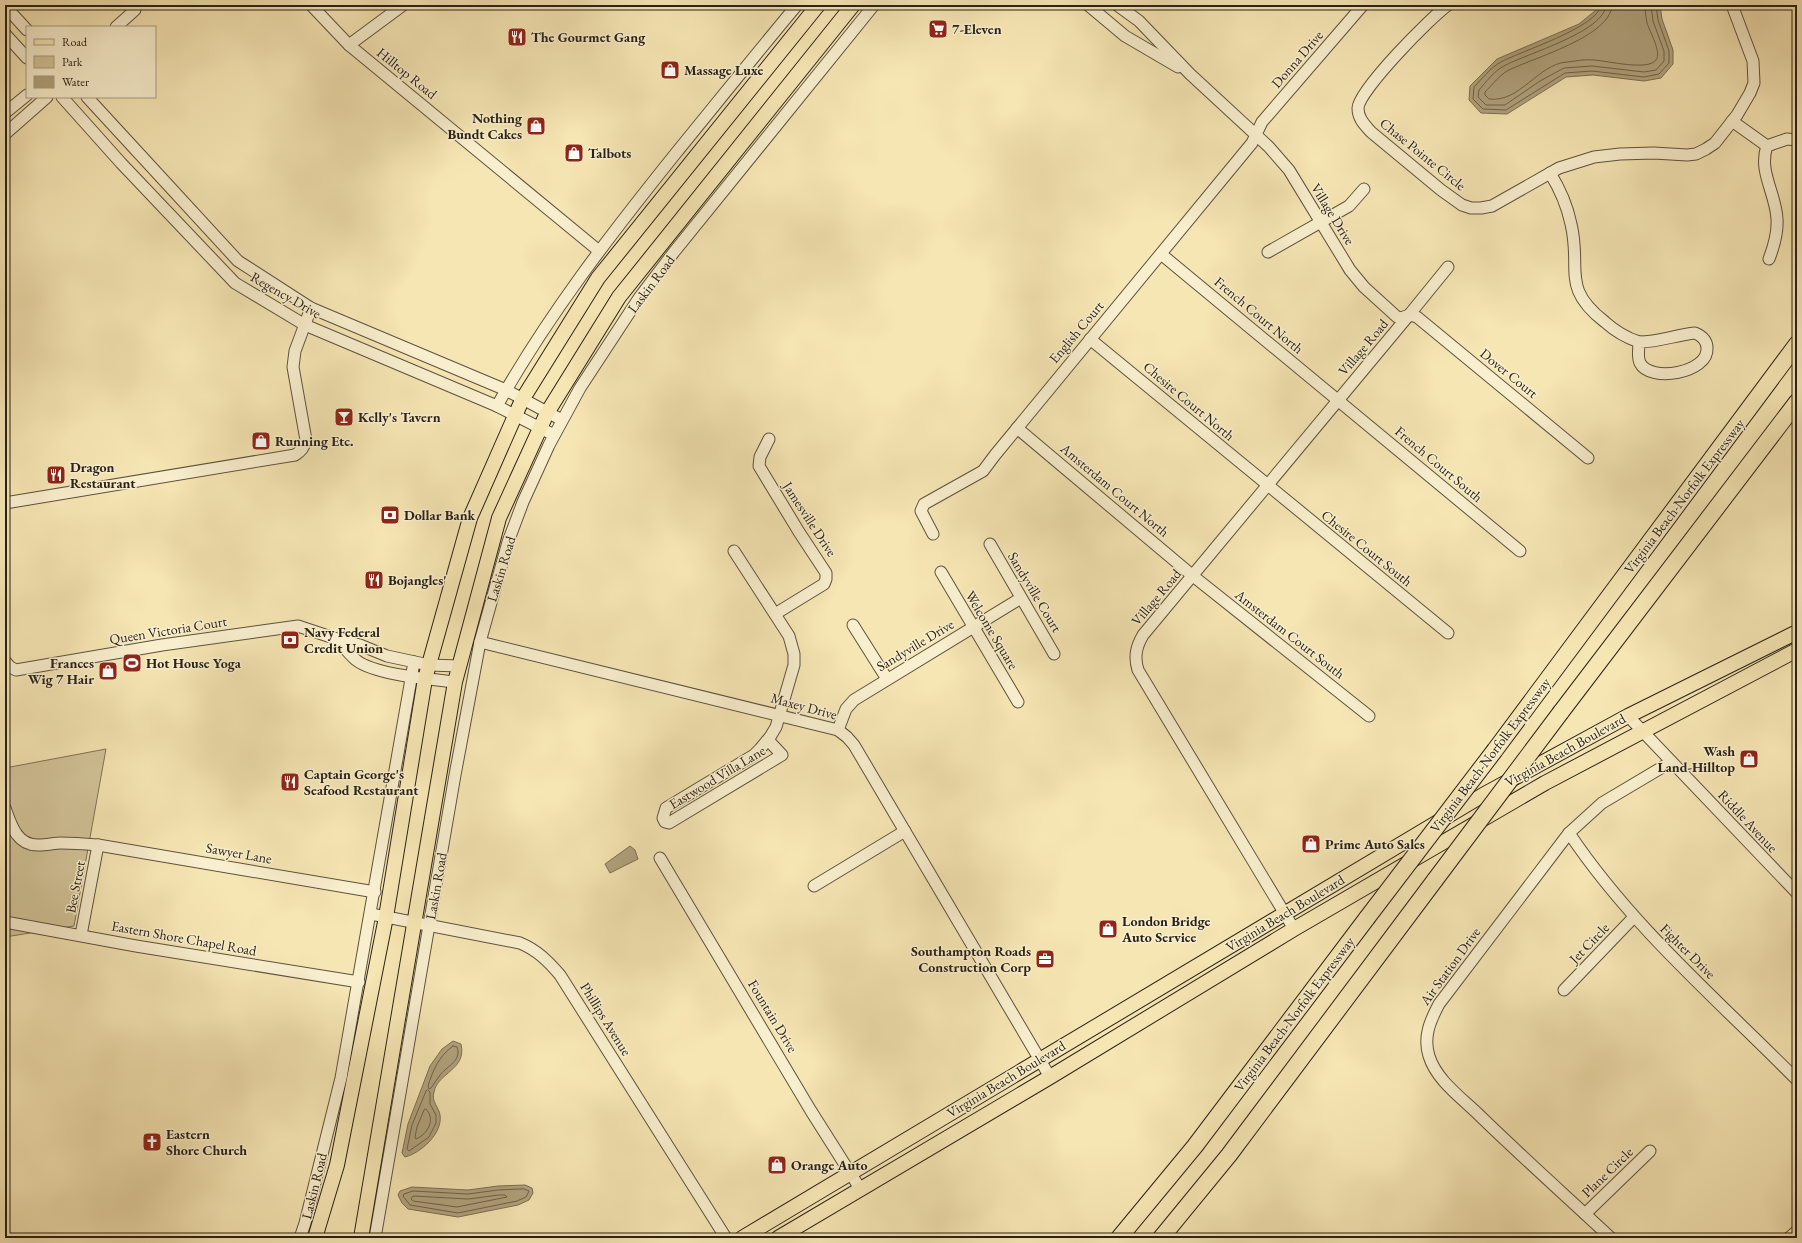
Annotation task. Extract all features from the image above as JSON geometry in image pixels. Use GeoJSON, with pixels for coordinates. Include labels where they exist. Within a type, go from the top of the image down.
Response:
{"type":"FeatureCollection","features":[{"type":"Feature","properties":{"kind":"highway"},"geometry":{"type":"LineString","coordinates":[[1766,386],[1797,337]]}},
{"type":"Feature","properties":{"kind":"highway","name":"Virginia Beach-Norfolk Expressway"},"geometry":{"type":"LineString","coordinates":[[1119,1238],[1194,1146],[1495,750],[1797,344]]}},
{"type":"Feature","properties":{"kind":"highway"},"geometry":{"type":"LineString","coordinates":[[1162,1238],[1229,1155],[1561,712],[1797,402]]}},
{"type":"Feature","properties":{"kind":"highway"},"geometry":{"type":"LineString","coordinates":[[1709,518],[1797,414]]}},
{"type":"Feature","properties":{"kind":"main road","name":"Laskin Road"},"geometry":{"type":"LineString","coordinates":[[315,1238],[337,1165],[386,917],[429,665],[470,518],[522,400],[598,278],[818,5]]}},
{"type":"Feature","properties":{"kind":"main road","name":"Laskin Road"},"geometry":{"type":"LineString","coordinates":[[361,1238],[413,923],[455,682],[499,518],[547,413],[619,297],[853,5]]}},
{"type":"Feature","properties":{"kind":"main road","name":"Virginia Beach Boulevard"},"geometry":{"type":"LineString","coordinates":[[742,1238],[1483,794],[1628,716],[1797,632]]}},
{"type":"Feature","properties":{"kind":"main road","name":"Virginia Beach Boulevard"},"geometry":{"type":"LineString","coordinates":[[778,1238],[1050,1077],[1294,929],[1545,783],[1797,650]]}},
{"type":"Feature","properties":{"kind":"street","name":"Hilltop Road"},"geometry":{"type":"LineString","coordinates":[[311,5],[349,45],[600,251]]}},
{"type":"Feature","properties":{"kind":"street"},"geometry":{"type":"LineString","coordinates":[[349,45],[403,5]]}},
{"type":"Feature","properties":{"kind":"street"},"geometry":{"type":"LineString","coordinates":[[497,406],[550,318],[600,251],[653,181],[797,5]]}},
{"type":"Feature","properties":{"kind":"street","name":"Laskin Road"},"geometry":{"type":"LineString","coordinates":[[375,1238],[480,642],[508,542],[523,502],[554,435],[606,346],[652,281],[874,5]]}},
{"type":"Feature","properties":{"kind":"street","name":"Village Drive"},"geometry":{"type":"LineString","coordinates":[[1088,5],[1125,36],[1190,74]]}},
{"type":"Feature","properties":{"kind":"street","name":"Village Drive"},"geometry":{"type":"LineString","coordinates":[[1118,5],[1139,21],[1190,74],[1257,134],[1289,170],[1350,270],[1364,287],[1397,317],[1401,318],[1409,315]]}},
{"type":"Feature","properties":{"kind":"street","name":"Donna Drive"},"geometry":{"type":"LineString","coordinates":[[1257,134],[1262,122],[1363,5]]}},
{"type":"Feature","properties":{"kind":"street","name":"Chase Pointe Circle"},"geometry":{"type":"LineString","coordinates":[[1448,5],[1414,37],[1363,95],[1358,108],[1359,116],[1363,124],[1441,190],[1462,205],[1471,208],[1492,206],[1550,173],[1574,162],[1594,157],[1620,154],[1696,154],[1715,143],[1732,121],[1750,93],[1754,83],[1755,72],[1753,61],[1732,5]]}},
{"type":"Feature","properties":{"kind":"street"},"geometry":{"type":"LineString","coordinates":[[5,6],[26,29]]}},
{"type":"Feature","properties":{"kind":"street"},"geometry":{"type":"LineString","coordinates":[[117,26],[135,10]]}},
{"type":"Feature","properties":{"kind":"street"},"geometry":{"type":"LineString","coordinates":[[5,34],[26,57]]}},
{"type":"Feature","properties":{"kind":"street"},"geometry":{"type":"LineString","coordinates":[[5,113],[26,96]]}},
{"type":"Feature","properties":{"kind":"street"},"geometry":{"type":"LineString","coordinates":[[5,134],[46,98]]}},
{"type":"Feature","properties":{"kind":"street","name":"Regency Drive"},"geometry":{"type":"LineString","coordinates":[[63,98],[235,283],[305,326],[497,406],[554,435]]}},
{"type":"Feature","properties":{"kind":"street","name":"Regency Drive"},"geometry":{"type":"LineString","coordinates":[[88,98],[238,261],[311,308],[506,390],[522,400],[562,420]]}},
{"type":"Feature","properties":{"kind":"street"},"geometry":{"type":"LineString","coordinates":[[1732,121],[1767,146]]}},
{"type":"Feature","properties":{"kind":"street","name":"English Court"},"geometry":{"type":"LineString","coordinates":[[933,534],[921,511],[924,504],[983,471],[1252,143],[1257,134]]}},
{"type":"Feature","properties":{"kind":"street"},"geometry":{"type":"LineString","coordinates":[[1767,146],[1787,139],[1797,140]]}},
{"type":"Feature","properties":{"kind":"street"},"geometry":{"type":"LineString","coordinates":[[1767,146],[1763,163],[1772,190],[1778,221],[1773,247],[1768,259]]}},
{"type":"Feature","properties":{"kind":"street"},"geometry":{"type":"LineString","coordinates":[[1550,173],[1564,200],[1572,224],[1575,279],[1582,300],[1590,310],[1610,327],[1630,339],[1639,342],[1652,342],[1677,335],[1695,333],[1704,339],[1708,352],[1706,357],[1693,368],[1678,372],[1650,372],[1641,364],[1638,357],[1639,342]]}},
{"type":"Feature","properties":{"kind":"street"},"geometry":{"type":"LineString","coordinates":[[1268,252],[1349,206],[1364,189]]}},
{"type":"Feature","properties":{"kind":"street","name":"French Court North"},"geometry":{"type":"LineString","coordinates":[[1160,254],[1338,400]]}},
{"type":"Feature","properties":{"kind":"street"},"geometry":{"type":"LineString","coordinates":[[1409,315],[1448,267]]}},
{"type":"Feature","properties":{"kind":"street"},"geometry":{"type":"LineString","coordinates":[[5,502],[295,455],[305,447],[306,440],[293,367],[295,351],[311,308]]}},
{"type":"Feature","properties":{"kind":"street","name":"Village Road"},"geometry":{"type":"LineString","coordinates":[[1294,929],[1138,670],[1136,652],[1138,643],[1143,635],[1409,315]]}},
{"type":"Feature","properties":{"kind":"street","name":"Dover Court"},"geometry":{"type":"LineString","coordinates":[[1409,315],[1417,317],[1588,458]]}},
{"type":"Feature","properties":{"kind":"street","name":"Chesire Court North"},"geometry":{"type":"LineString","coordinates":[[1090,339],[1268,486]]}},
{"type":"Feature","properties":{"kind":"street","name":"French Court South"},"geometry":{"type":"LineString","coordinates":[[1338,400],[1520,551]]}},
{"type":"Feature","properties":{"kind":"street","name":"Amsterdam Court North"},"geometry":{"type":"LineString","coordinates":[[1017,428],[1193,576]]}},
{"type":"Feature","properties":{"kind":"street","name":"Jamesville Drive"},"geometry":{"type":"LineString","coordinates":[[769,439],[760,457],[760,466],[795,526],[826,573],[824,584],[775,614]]}},
{"type":"Feature","properties":{"kind":"street","name":"Chesire Court South"},"geometry":{"type":"LineString","coordinates":[[1268,486],[1448,633]]}},
{"type":"Feature","properties":{"kind":"street","name":"Sandyville Court"},"geometry":{"type":"LineString","coordinates":[[990,544],[1054,654]]}},
{"type":"Feature","properties":{"kind":"street","name":"Eastwood Villa Lane"},"geometry":{"type":"LineString","coordinates":[[734,551],[789,636],[794,654],[794,665],[776,727],[768,740],[754,755],[666,808],[663,812],[665,822],[669,823],[782,755],[768,740]]}},
{"type":"Feature","properties":{"kind":"street","name":"Welcome Square"},"geometry":{"type":"LineString","coordinates":[[940,572],[1018,702]]}},
{"type":"Feature","properties":{"kind":"street","name":"Amsterdam Court South"},"geometry":{"type":"LineString","coordinates":[[1193,576],[1369,716]]}},
{"type":"Feature","properties":{"kind":"street","name":"Sandyville Drive"},"geometry":{"type":"LineString","coordinates":[[838,730],[846,709],[854,700],[1021,598]]}},
{"type":"Feature","properties":{"kind":"street"},"geometry":{"type":"LineString","coordinates":[[853,625],[887,679]]}},
{"type":"Feature","properties":{"kind":"street","name":"Queen Victoria Court"},"geometry":{"type":"LineString","coordinates":[[5,661],[10,667],[16,670],[162,645],[290,626],[305,627],[337,639],[360,645],[387,656],[429,665],[459,666]]}},
{"type":"Feature","properties":{"kind":"street","name":"Queen Victoria Court"},"geometry":{"type":"LineString","coordinates":[[337,639],[356,660],[373,668],[411,677],[455,682]]}},
{"type":"Feature","properties":{"kind":"street","name":"Maxey Drive"},"geometry":{"type":"LineString","coordinates":[[480,642],[838,730],[848,737],[1050,1077]]}},
{"type":"Feature","properties":{"kind":"street","name":"Laskin Road"},"geometry":{"type":"LineString","coordinates":[[300,1238],[306,1223],[341,1078],[375,892],[414,662]]}},
{"type":"Feature","properties":{"kind":"street","name":"Riddle Avenue"},"geometry":{"type":"LineString","coordinates":[[1628,716],[1797,893]]}},
{"type":"Feature","properties":{"kind":"street","name":"Air Station Drive"},"geometry":{"type":"LineString","coordinates":[[1611,1238],[1442,1079],[1429,1057],[1427,1032],[1439,1004],[1569,833],[1602,803],[1671,762]]}},
{"type":"Feature","properties":{"kind":"street","name":"Sawyer Lane"},"geometry":{"type":"LineString","coordinates":[[5,808],[17,835],[23,841],[31,845],[60,843],[98,845],[375,892]]}},
{"type":"Feature","properties":{"kind":"street"},"geometry":{"type":"LineString","coordinates":[[814,886],[905,831]]}},
{"type":"Feature","properties":{"kind":"street","name":"Fighter Drive"},"geometry":{"type":"LineString","coordinates":[[1569,833],[1590,864],[1634,917],[1669,954],[1797,1080]]}},
{"type":"Feature","properties":{"kind":"street","name":"Bee Street"},"geometry":{"type":"LineString","coordinates":[[81,936],[98,845]]}},
{"type":"Feature","properties":{"kind":"street","name":"Fountain Drive"},"geometry":{"type":"LineString","coordinates":[[660,858],[861,1190]]}},
{"type":"Feature","properties":{"kind":"street","name":"Phillips Avenue"},"geometry":{"type":"LineString","coordinates":[[371,914],[520,943],[532,948],[544,957],[560,975],[726,1238]]}},
{"type":"Feature","properties":{"kind":"street","name":"Jet Circle"},"geometry":{"type":"LineString","coordinates":[[1564,990],[1634,917]]}},
{"type":"Feature","properties":{"kind":"street","name":"Eastern Shore Chapel Road"},"geometry":{"type":"LineString","coordinates":[[5,922],[136,946],[359,982]]}},
{"type":"Feature","properties":{"kind":"street","name":"Plane Circle"},"geometry":{"type":"LineString","coordinates":[[1585,1214],[1650,1151]]}},
{"type":"Feature","properties":{"kind":"street"},"geometry":{"type":"LineString","coordinates":[[1789,1238],[1797,1231]]}},
{"type":"Feature","properties":{"kind":"green space"},"geometry":{"type":"Polygon","coordinates":[[[106,749],[74,926],[5,937],[5,768],[106,749]]]}},
{"type":"Feature","properties":{"kind":"water"},"geometry":{"type":"Polygon","coordinates":[[[1598,5],[1660,5],[1662,19],[1673,50],[1673,64],[1661,78],[1644,81],[1593,75],[1566,77],[1507,114],[1481,113],[1469,100],[1470,86],[1497,59],[1579,24],[1596,10],[1598,5]]]}},
{"type":"Feature","properties":{"kind":"water"},"geometry":{"type":"Polygon","coordinates":[[[630,846],[635,850],[638,859],[610,873],[605,864],[630,846]]]}},
{"type":"Feature","properties":{"kind":"water"},"geometry":{"type":"Polygon","coordinates":[[[453,1041],[461,1044],[462,1053],[460,1060],[441,1080],[434,1092],[434,1102],[440,1115],[438,1129],[424,1147],[405,1157],[402,1153],[408,1124],[430,1066],[442,1049],[453,1041]]]}},
{"type":"Feature","properties":{"kind":"water"},"geometry":{"type":"Polygon","coordinates":[[[525,1185],[532,1188],[533,1193],[529,1200],[518,1205],[458,1217],[408,1209],[402,1203],[398,1195],[400,1191],[412,1187],[468,1190],[498,1186],[525,1185]]]}},
{"type":"Feature","properties":{"kind":"place","name":"7-Eleven"},"geometry":{"type":"Point","coordinates":[938,29]}},
{"type":"Feature","properties":{"kind":"place","name":"The Gourmet Gang"},"geometry":{"type":"Point","coordinates":[517,37]}},
{"type":"Feature","properties":{"kind":"place","name":"Massage Luxe"},"geometry":{"type":"Point","coordinates":[670,70]}},
{"type":"Feature","properties":{"kind":"place","name":"Nothing Bundt Cakes"},"geometry":{"type":"Point","coordinates":[536,126]}},
{"type":"Feature","properties":{"kind":"place","name":"Talbots"},"geometry":{"type":"Point","coordinates":[574,153]}},
{"type":"Feature","properties":{"kind":"place","name":"Kelly's Tavern"},"geometry":{"type":"Point","coordinates":[344,417]}},
{"type":"Feature","properties":{"kind":"place","name":"Running Etc."},"geometry":{"type":"Point","coordinates":[261,441]}},
{"type":"Feature","properties":{"kind":"place","name":"Dragon Restaurant"},"geometry":{"type":"Point","coordinates":[56,475]}},
{"type":"Feature","properties":{"kind":"place","name":"Dollar Bank"},"geometry":{"type":"Point","coordinates":[390,515]}},
{"type":"Feature","properties":{"kind":"place","name":"Bojangles'"},"geometry":{"type":"Point","coordinates":[374,580]}},
{"type":"Feature","properties":{"kind":"place","name":"Navy Federal Credit Union"},"geometry":{"type":"Point","coordinates":[290,640]}},
{"type":"Feature","properties":{"kind":"place","name":"Hot House Yoga"},"geometry":{"type":"Point","coordinates":[132,663]}},
{"type":"Feature","properties":{"kind":"place","name":"Frances Wig 7 Hair"},"geometry":{"type":"Point","coordinates":[108,671]}},
{"type":"Feature","properties":{"kind":"place","name":"Wash Land-Hilltop"},"geometry":{"type":"Point","coordinates":[1749,759]}},
{"type":"Feature","properties":{"kind":"place","name":"Captain George's Seafood Restaurant"},"geometry":{"type":"Point","coordinates":[290,782]}},
{"type":"Feature","properties":{"kind":"place","name":"Prime Auto Sales"},"geometry":{"type":"Point","coordinates":[1311,844]}},
{"type":"Feature","properties":{"kind":"place","name":"London Bridge Auto Service"},"geometry":{"type":"Point","coordinates":[1108,929]}},
{"type":"Feature","properties":{"kind":"place","name":"Southampton Roads Construction Corp"},"geometry":{"type":"Point","coordinates":[1045,959]}},
{"type":"Feature","properties":{"kind":"place","name":"Eastern Shore Church"},"geometry":{"type":"Point","coordinates":[152,1142]}},
{"type":"Feature","properties":{"kind":"place","name":"Orange Auto"},"geometry":{"type":"Point","coordinates":[777,1165]}}]}
